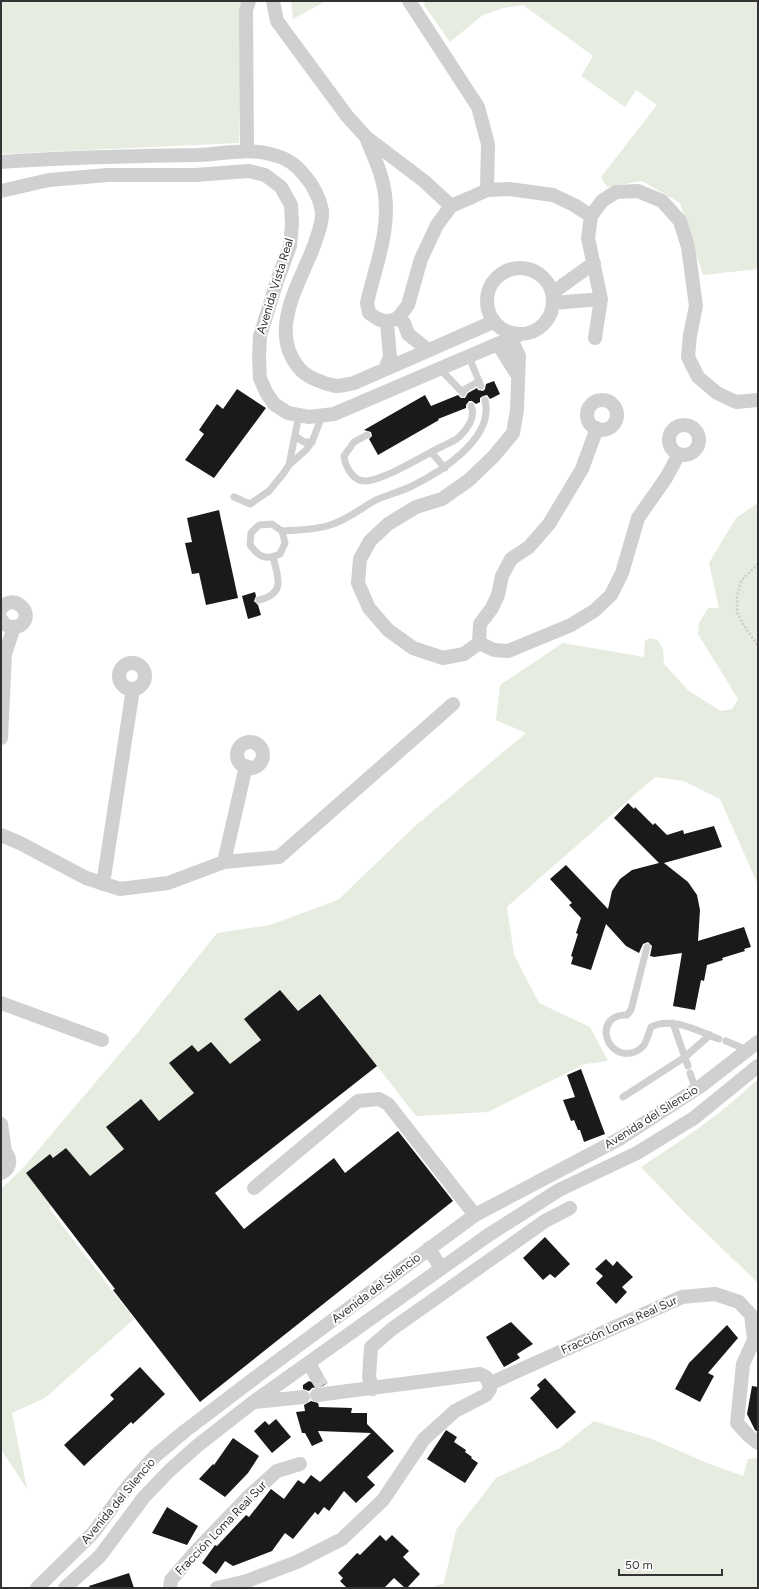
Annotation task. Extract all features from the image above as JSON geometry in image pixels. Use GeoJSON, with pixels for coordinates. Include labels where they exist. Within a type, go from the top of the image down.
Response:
{"type":"FeatureCollection","features":[{"type":"Feature","properties":{"kind":"street"},"geometry":{"type":"LineString","coordinates":[[247,151],[246,10],[249,1]]}},
{"type":"Feature","properties":{"kind":"street"},"geometry":{"type":"LineString","coordinates":[[273,1],[277,21],[347,116],[366,137],[424,181],[451,206]]}},
{"type":"Feature","properties":{"kind":"street"},"geometry":{"type":"LineString","coordinates":[[409,1],[478,106],[488,144],[487,190]]}},
{"type":"Feature","properties":{"kind":"street"},"geometry":{"type":"LineString","coordinates":[[366,137],[381,176],[385,194],[386,215],[384,236],[368,303],[369,313],[378,319],[393,320],[404,323],[408,334],[428,350]]}},
{"type":"Feature","properties":{"kind":"street","name":"Avenida Vista Real"},"geometry":{"type":"LineString","coordinates":[[1,162],[48,158],[206,154],[247,151],[271,154],[292,162],[305,175],[316,191],[322,211],[320,229],[311,255],[299,282],[285,328],[291,359],[303,373],[320,381],[337,386],[354,383],[493,322]]}},
{"type":"Feature","properties":{"kind":"street"},"geometry":{"type":"LineString","coordinates":[[108,156],[108,175]]}},
{"type":"Feature","properties":{"kind":"street"},"geometry":{"type":"LineString","coordinates":[[48,158],[49,180]]}},
{"type":"Feature","properties":{"kind":"street","name":"Avenida Vista Real"},"geometry":{"type":"LineString","coordinates":[[1,191],[49,180],[108,175],[195,175],[249,171],[265,175],[281,187],[291,205],[292,224],[290,246],[277,281],[260,336],[258,359],[260,378],[266,392],[274,404],[288,413],[309,418],[334,414],[510,339]]}},
{"type":"Feature","properties":{"kind":"street"},"geometry":{"type":"LineString","coordinates":[[385,369],[390,357],[393,320],[408,305],[421,258],[438,225],[451,206],[487,190],[509,189],[552,195],[574,205],[591,216]]}},
{"type":"Feature","properties":{"kind":"street"},"geometry":{"type":"LineString","coordinates":[[595,338],[601,299],[588,238],[591,216],[602,200],[616,192],[638,191],[662,201],[680,222],[688,247],[696,306],[690,335],[688,357],[698,377],[717,393],[736,402],[758,400]]}},
{"type":"Feature","properties":{"kind":"street"},"geometry":{"type":"LineString","coordinates":[[552,298],[594,263]]}},
{"type":"Feature","properties":{"kind":"street"},"geometry":{"type":"LineString","coordinates":[[479,643],[464,654],[443,658],[413,648],[388,630],[369,608],[358,583],[360,559],[370,541],[388,524],[416,507],[442,499],[469,480],[494,456],[513,433],[517,410],[519,356],[510,339],[510,333],[501,329],[493,322],[488,312],[486,301],[488,291],[493,281],[500,274],[510,269],[521,268],[532,270],[541,275],[548,283],[552,298],[551,312],[546,321],[539,328],[510,339]]}},
{"type":"Feature","properties":{"kind":"street"},"geometry":{"type":"LineString","coordinates":[[277,281],[299,282]]}},
{"type":"Feature","properties":{"kind":"street"},"geometry":{"type":"LineString","coordinates":[[552,298],[601,299]]}},
{"type":"Feature","properties":{"kind":"street"},"geometry":{"type":"LineString","coordinates":[[479,643],[480,624],[492,608],[498,595],[502,576],[510,559],[529,547],[549,524],[582,469],[597,428]]}},
{"type":"Feature","properties":{"kind":"street"},"geometry":{"type":"LineString","coordinates":[[479,643],[494,650],[508,652],[571,625],[594,611],[610,595],[622,574],[638,518],[666,478],[679,454]]}},
{"type":"Feature","properties":{"kind":"street"},"geometry":{"type":"LineString","coordinates":[[1,610],[3,606],[11,602],[21,605],[25,610],[26,616],[24,622],[20,626],[14,628],[8,626],[1,619]]}},
{"type":"Feature","properties":{"kind":"street"},"geometry":{"type":"LineString","coordinates":[[1,738],[5,654],[14,628]]}},
{"type":"Feature","properties":{"kind":"street"},"geometry":{"type":"LineString","coordinates":[[103,884],[133,689]]}},
{"type":"Feature","properties":{"kind":"street"},"geometry":{"type":"LineString","coordinates":[[1,835],[20,843],[86,878],[120,889],[168,883],[224,862],[279,856],[453,704]]}},
{"type":"Feature","properties":{"kind":"street"},"geometry":{"type":"LineString","coordinates":[[224,862],[246,766]]}},
{"type":"Feature","properties":{"kind":"street"},"geometry":{"type":"LineString","coordinates":[[1,1003],[102,1040]]}},
{"type":"Feature","properties":{"kind":"street","name":"Avenida del Silencio"},"geometry":{"type":"LineString","coordinates":[[37,1588],[93,1533],[128,1486],[155,1456],[185,1431],[264,1371],[475,1215],[621,1138],[696,1090],[753,1046]]}},
{"type":"Feature","properties":{"kind":"street","name":"Avenida del Silencio"},"geometry":{"type":"LineString","coordinates":[[65,1588],[100,1556],[144,1497],[169,1471],[197,1446],[252,1403],[487,1236],[559,1190],[637,1153],[694,1118],[758,1066]]}},
{"type":"Feature","properties":{"kind":"street"},"geometry":{"type":"LineString","coordinates":[[254,1188],[358,1101],[379,1099],[388,1104],[475,1215]]}},
{"type":"Feature","properties":{"kind":"street"},"geometry":{"type":"LineString","coordinates":[[1,1124],[3,1150],[9,1156],[10,1162],[8,1168],[1,1173]]}},
{"type":"Feature","properties":{"kind":"street"},"geometry":{"type":"LineString","coordinates":[[373,1389],[369,1377],[371,1347],[392,1329],[545,1221],[570,1208]]}},
{"type":"Feature","properties":{"kind":"street"},"geometry":{"type":"LineString","coordinates":[[429,1248],[441,1269]]}},
{"type":"Feature","properties":{"kind":"street","name":"Fracción Loma Real Sur"},"geometry":{"type":"LineString","coordinates":[[489,1384],[682,1297],[715,1294],[739,1302],[751,1315],[754,1340],[743,1364],[737,1423],[758,1443]]}},
{"type":"Feature","properties":{"kind":"street"},"geometry":{"type":"LineString","coordinates":[[217,1588],[247,1581],[296,1562],[342,1539],[383,1500],[424,1439],[455,1411],[486,1395],[490,1389],[486,1377],[480,1374],[373,1389],[321,1388],[309,1363]]}},
{"type":"Feature","properties":{"kind":"street"},"geometry":{"type":"LineString","coordinates":[[252,1403],[303,1397]]}},
{"type":"Feature","properties":{"kind":"street","name":"Fracción Loma Real Sur"},"geometry":{"type":"LineString","coordinates":[[170,1588],[171,1580],[247,1498],[277,1471],[300,1464]]}},
{"type":"Feature","properties":{"kind":"street"},"geometry":{"type":"LineString","coordinates":[[93,1533],[107,1546]]}},
{"type":"Feature","properties":{"kind":"lane"},"geometry":{"type":"LineString","coordinates":[[440,369],[462,392],[480,384],[469,357]]}},
{"type":"Feature","properties":{"kind":"lane"},"geometry":{"type":"LineString","coordinates":[[282,531],[285,543],[280,554],[269,558],[257,555],[250,545],[251,533],[260,525],[272,524],[282,531],[330,526],[351,516],[376,500],[409,488],[445,468],[469,446],[481,429],[486,416],[485,400]]}},
{"type":"Feature","properties":{"kind":"lane"},"geometry":{"type":"LineString","coordinates":[[366,435],[354,442],[344,456],[344,462],[349,471],[356,478],[365,481],[396,470],[460,437],[472,421],[473,410],[471,406]]}},
{"type":"Feature","properties":{"kind":"lane"},"geometry":{"type":"LineString","coordinates":[[289,465],[299,415]]}},
{"type":"Feature","properties":{"kind":"lane"},"geometry":{"type":"LineString","coordinates":[[234,498],[250,504],[269,491],[289,465],[306,450],[312,442],[322,416]]}},
{"type":"Feature","properties":{"kind":"lane"},"geometry":{"type":"LineString","coordinates":[[295,436],[304,442],[312,442]]}},
{"type":"Feature","properties":{"kind":"lane"},"geometry":{"type":"LineString","coordinates":[[460,437],[469,446]]}},
{"type":"Feature","properties":{"kind":"lane"},"geometry":{"type":"LineString","coordinates":[[431,452],[445,468]]}},
{"type":"Feature","properties":{"kind":"lane"},"geometry":{"type":"LineString","coordinates":[[259,600],[268,598],[274,594],[278,582],[273,557]]}},
{"type":"Feature","properties":{"kind":"lane"},"geometry":{"type":"LineString","coordinates":[[648,947],[631,1010],[627,1015],[610,1020],[606,1032],[610,1044],[621,1052],[634,1052],[645,1044],[651,1028],[656,1025],[673,1023],[719,1039]]}},
{"type":"Feature","properties":{"kind":"lane"},"geometry":{"type":"LineString","coordinates":[[673,1023],[696,1090]]}},
{"type":"Feature","properties":{"kind":"lane"},"geometry":{"type":"LineString","coordinates":[[623,1097],[685,1057],[710,1035]]}},
{"type":"Feature","properties":{"kind":"lane"},"geometry":{"type":"LineString","coordinates":[[726,1041],[753,1046]]}},
{"type":"Feature","properties":{"kind":"path"},"geometry":{"type":"LineString","coordinates":[[758,564],[741,582],[737,597],[737,612],[743,624],[758,646]]}},
{"type":"Feature","properties":{"kind":"shaded area"},"geometry":{"type":"Polygon","coordinates":[[[1,1],[242,1],[239,143],[1,154],[1,1]]]}},
{"type":"Feature","properties":{"kind":"shaded area"},"geometry":{"type":"Polygon","coordinates":[[[291,1],[326,1],[293,19],[291,1]]]}},
{"type":"Feature","properties":{"kind":"shaded area"},"geometry":{"type":"Polygon","coordinates":[[[425,1],[758,1],[758,269],[703,275],[680,203],[642,181],[607,187],[601,177],[657,105],[636,90],[625,107],[581,76],[593,56],[523,5],[504,8],[483,15],[450,42],[424,5],[425,1]]]}},
{"type":"Feature","properties":{"kind":"shaded area"},"geometry":{"type":"Polygon","coordinates":[[[758,503],[758,885],[720,799],[684,781],[655,777],[507,907],[514,955],[539,1003],[590,1027],[608,1061],[585,1064],[488,1112],[416,1116],[320,993],[49,1208],[134,1319],[45,1398],[12,1413],[27,1489],[1,1449],[1,1189],[22,1169],[139,1031],[217,933],[270,925],[338,900],[414,827],[526,733],[496,720],[500,685],[563,643],[644,657],[645,641],[650,638],[658,640],[663,649],[664,664],[689,691],[721,711],[732,709],[738,699],[698,634],[699,623],[708,608],[719,608],[709,563],[736,518],[758,503]]]}},
{"type":"Feature","properties":{"kind":"shaded area"},"geometry":{"type":"Polygon","coordinates":[[[758,1079],[758,1283],[684,1212],[641,1167],[716,1115],[758,1079]]]}},
{"type":"Feature","properties":{"kind":"shaded area"},"geometry":{"type":"Polygon","coordinates":[[[594,1421],[652,1439],[707,1463],[743,1476],[748,1459],[758,1458],[758,1588],[429,1588],[444,1583],[456,1530],[496,1478],[560,1448],[594,1421]]]}},
{"type":"Feature","properties":{"kind":"building"},"geometry":{"type":"Polygon","coordinates":[[[494,381],[500,394],[490,399],[487,395],[483,396],[480,398],[480,402],[476,404],[469,401],[466,408],[438,419],[439,420],[378,455],[369,439],[372,436],[371,432],[364,430],[425,395],[431,406],[458,395],[461,398],[465,398],[468,393],[477,388],[478,390],[483,391],[486,384],[494,381]]]}},
{"type":"Feature","properties":{"kind":"building"},"geometry":{"type":"Polygon","coordinates":[[[237,389],[266,408],[214,478],[185,460],[204,434],[199,430],[217,404],[223,409],[237,389]]]}},
{"type":"Feature","properties":{"kind":"building"},"geometry":{"type":"Polygon","coordinates":[[[219,510],[238,598],[206,605],[199,573],[192,574],[185,543],[192,542],[187,518],[219,510]]]}},
{"type":"Feature","properties":{"kind":"building"},"geometry":{"type":"Polygon","coordinates":[[[255,592],[256,596],[254,601],[258,605],[261,615],[248,619],[242,596],[255,592]]]}},
{"type":"Feature","properties":{"kind":"building"},"geometry":{"type":"Polygon","coordinates":[[[628,803],[634,809],[635,807],[653,825],[655,823],[667,835],[683,830],[684,834],[714,826],[722,847],[664,863],[688,882],[697,895],[700,910],[698,941],[744,927],[751,947],[744,949],[745,951],[722,958],[723,960],[707,965],[704,981],[701,980],[695,1010],[673,1006],[682,953],[654,957],[650,956],[652,946],[648,942],[643,944],[639,953],[626,946],[606,924],[591,970],[571,964],[573,957],[571,956],[578,934],[576,933],[581,918],[569,905],[572,903],[550,879],[566,865],[608,909],[612,891],[620,879],[632,870],[659,863],[614,818],[628,803]]]}},
{"type":"Feature","properties":{"kind":"building"},"geometry":{"type":"Polygon","coordinates":[[[280,990],[298,1011],[320,994],[377,1066],[215,1193],[244,1229],[334,1158],[345,1173],[398,1131],[453,1201],[200,1402],[113,1290],[115,1289],[26,1173],[50,1154],[53,1158],[66,1148],[90,1176],[124,1149],[106,1127],[141,1099],[159,1121],[194,1093],[169,1063],[192,1045],[198,1052],[211,1042],[230,1064],[261,1040],[244,1019],[280,990]]]}},
{"type":"Feature","properties":{"kind":"building"},"geometry":{"type":"Polygon","coordinates":[[[581,1069],[605,1134],[584,1142],[580,1130],[578,1130],[574,1120],[571,1121],[563,1100],[575,1097],[567,1075],[581,1069]]]}},
{"type":"Feature","properties":{"kind":"building"},"geometry":{"type":"Polygon","coordinates":[[[545,1237],[570,1264],[555,1278],[550,1274],[543,1280],[523,1258],[545,1237]]]}},
{"type":"Feature","properties":{"kind":"building"},"geometry":{"type":"Polygon","coordinates":[[[606,1259],[613,1266],[617,1261],[633,1277],[622,1287],[627,1292],[616,1304],[596,1283],[603,1276],[595,1269],[606,1259]]]}},
{"type":"Feature","properties":{"kind":"building"},"geometry":{"type":"Polygon","coordinates":[[[511,1322],[533,1344],[517,1354],[520,1358],[504,1367],[486,1337],[511,1322]]]}},
{"type":"Feature","properties":{"kind":"building"},"geometry":{"type":"Polygon","coordinates":[[[727,1325],[738,1338],[708,1373],[714,1376],[700,1402],[675,1389],[689,1363],[727,1325]]]}},
{"type":"Feature","properties":{"kind":"building"},"geometry":{"type":"Polygon","coordinates":[[[140,1367],[165,1394],[133,1424],[131,1422],[84,1466],[64,1445],[114,1399],[110,1395],[140,1367]]]}},
{"type":"Feature","properties":{"kind":"building"},"geometry":{"type":"Polygon","coordinates":[[[545,1378],[576,1412],[557,1429],[530,1398],[540,1389],[537,1385],[545,1378]]]}},
{"type":"Feature","properties":{"kind":"building"},"geometry":{"type":"Polygon","coordinates":[[[324,1379],[327,1383],[323,1386],[312,1388],[309,1391],[303,1389],[303,1385],[309,1381],[316,1384],[320,1383],[324,1379]]]}},
{"type":"Feature","properties":{"kind":"building"},"geometry":{"type":"Polygon","coordinates":[[[752,1386],[758,1387],[758,1432],[755,1430],[747,1414],[752,1386]]]}},
{"type":"Feature","properties":{"kind":"building"},"geometry":{"type":"Polygon","coordinates":[[[311,1401],[318,1403],[319,1407],[352,1408],[351,1413],[367,1413],[367,1424],[394,1451],[367,1477],[375,1485],[356,1503],[344,1491],[329,1511],[324,1507],[318,1515],[315,1512],[293,1539],[285,1533],[272,1551],[233,1566],[225,1561],[216,1574],[202,1563],[215,1545],[217,1546],[246,1515],[249,1517],[271,1489],[284,1499],[298,1480],[304,1484],[311,1475],[320,1482],[371,1433],[318,1431],[323,1441],[312,1446],[305,1433],[302,1433],[296,1412],[305,1411],[304,1405],[311,1401]]]}},
{"type":"Feature","properties":{"kind":"building"},"geometry":{"type":"Polygon","coordinates":[[[276,1419],[291,1437],[272,1453],[254,1431],[265,1421],[269,1425],[276,1419]]]}},
{"type":"Feature","properties":{"kind":"building"},"geometry":{"type":"Polygon","coordinates":[[[446,1430],[457,1437],[454,1442],[466,1450],[465,1452],[478,1463],[465,1483],[427,1459],[446,1430]]]}},
{"type":"Feature","properties":{"kind":"building"},"geometry":{"type":"Polygon","coordinates":[[[233,1438],[259,1456],[248,1473],[225,1497],[199,1479],[213,1464],[214,1465],[233,1438]]]}},
{"type":"Feature","properties":{"kind":"building"},"geometry":{"type":"Polygon","coordinates":[[[167,1507],[198,1526],[187,1545],[152,1533],[167,1507]]]}},
{"type":"Feature","properties":{"kind":"building"},"geometry":{"type":"Polygon","coordinates":[[[380,1535],[386,1541],[392,1535],[409,1551],[403,1557],[420,1574],[407,1588],[405,1588],[394,1578],[384,1588],[347,1588],[340,1581],[343,1578],[338,1573],[357,1553],[360,1555],[380,1535]]]}},
{"type":"Feature","properties":{"kind":"building"},"geometry":{"type":"Polygon","coordinates":[[[129,1573],[134,1588],[90,1588],[89,1586],[129,1573]]]}},
{"type":"Feature","properties":{"kind":"tunnel"},"geometry":{"type":"LineString","coordinates":[[316,1376],[322,1386]]}}]}
